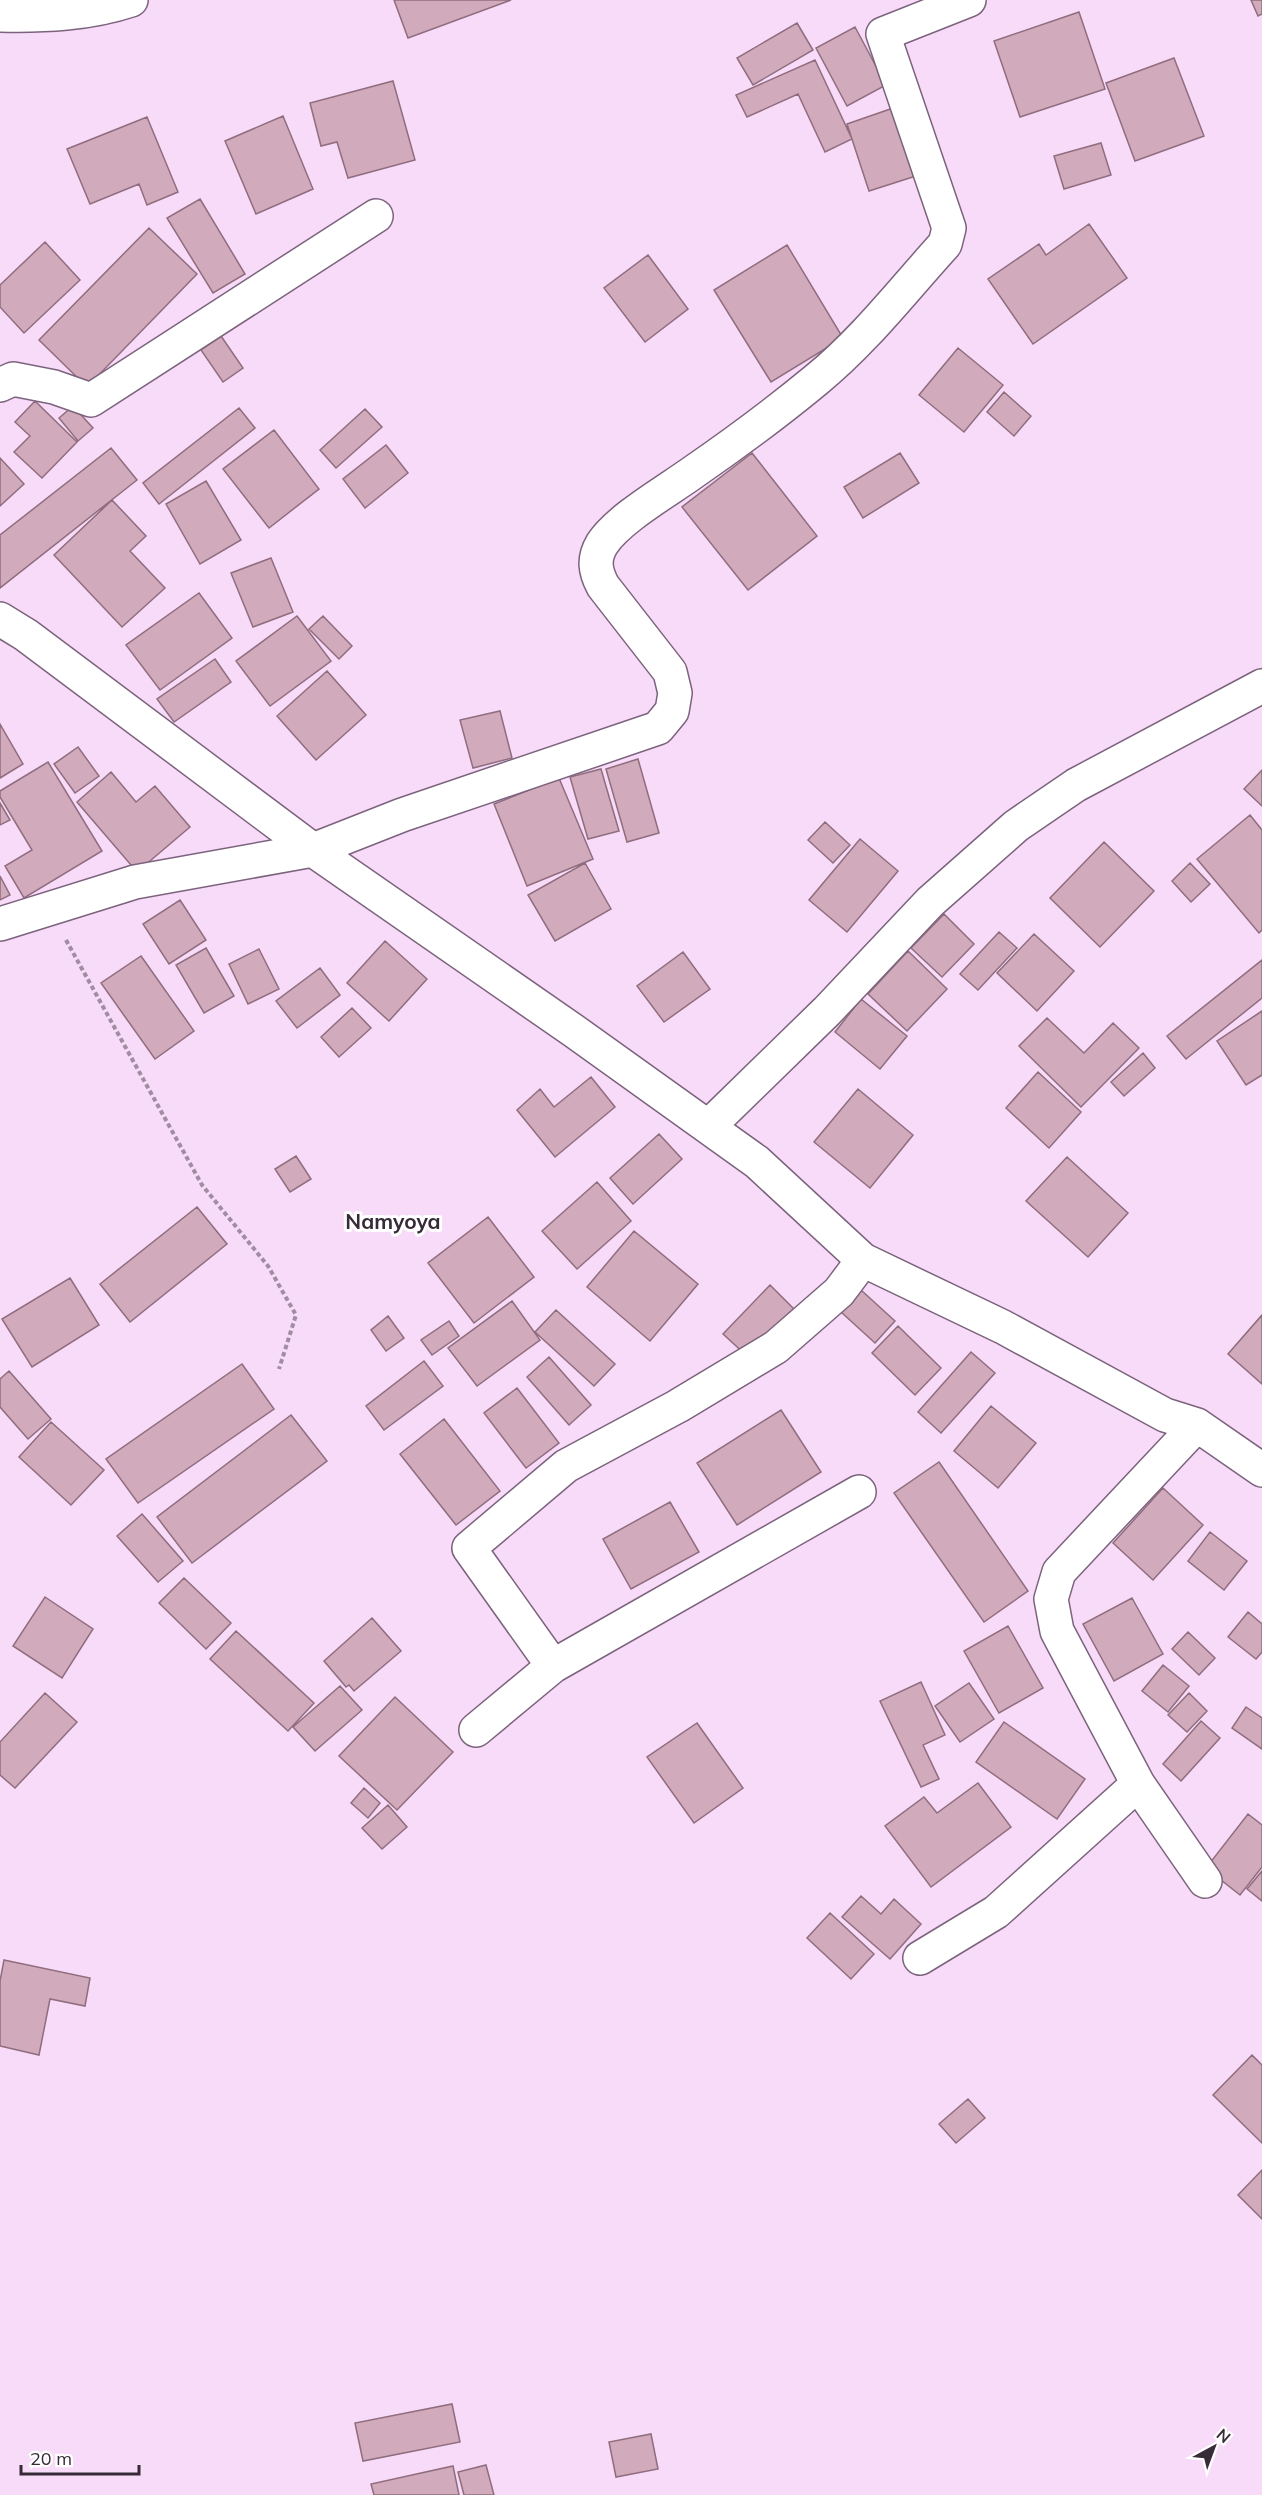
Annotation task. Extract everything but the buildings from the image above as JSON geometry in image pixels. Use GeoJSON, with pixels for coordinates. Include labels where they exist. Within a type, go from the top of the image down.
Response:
{"type":"FeatureCollection","features":[{"type":"Feature","properties":{"kind":"street"},"geometry":{"type":"LineString","coordinates":[[0,15],[40,16],[112,6],[131,0]]}},
{"type":"Feature","properties":{"kind":"street"},"geometry":{"type":"LineString","coordinates":[[0,924],[135,882],[313,850],[402,815],[658,728],[672,711],[675,693],[670,672],[603,586],[595,572],[596,560],[603,543],[627,519],[744,437],[819,378],[877,323],[945,244],[950,228],[883,34],[969,0]]}},
{"type":"Feature","properties":{"kind":"street"},"geometry":{"type":"LineString","coordinates":[[0,385],[13,379],[54,387],[91,400],[376,216]]}},
{"type":"Feature","properties":{"kind":"street"},"geometry":{"type":"LineString","coordinates":[[0,619],[26,635],[313,850],[757,1162],[863,1260],[1004,1327],[1165,1415],[1197,1425],[1262,1470]]}},
{"type":"Feature","properties":{"kind":"street"},"geometry":{"type":"LineString","coordinates":[[708,1127],[827,1011],[930,902],[1016,826],[1076,785],[1262,686]]}},
{"type":"Feature","properties":{"kind":"street"},"geometry":{"type":"LineString","coordinates":[[553,1666],[469,1548],[566,1466],[678,1406],[776,1347],[839,1292],[863,1260]]}},
{"type":"Feature","properties":{"kind":"street"},"geometry":{"type":"LineString","coordinates":[[1197,1425],[1059,1572],[1051,1599],[1057,1631],[1138,1784],[1205,1881]]}},
{"type":"Feature","properties":{"kind":"street"},"geometry":{"type":"LineString","coordinates":[[476,1730],[553,1666],[859,1492]]}},
{"type":"Feature","properties":{"kind":"street"},"geometry":{"type":"LineString","coordinates":[[920,1958],[996,1912],[1138,1784]]}},
{"type":"Feature","properties":{"kind":"path"},"geometry":{"type":"LineString","coordinates":[[48,908],[202,1185],[268,1266],[296,1315],[279,1369]]}},
{"type":"Feature","properties":{"kind":"district","name":"Namyoya"},"geometry":{"type":"Point","coordinates":[393,1222]}}]}
